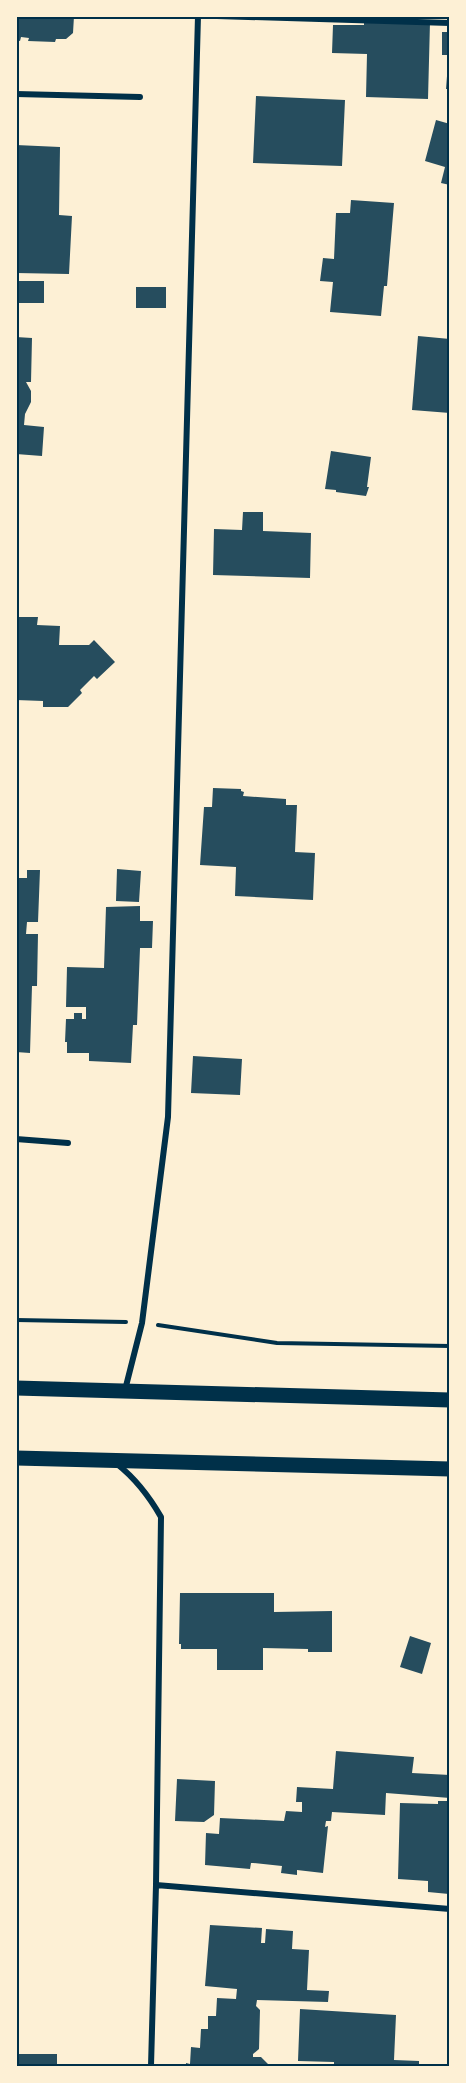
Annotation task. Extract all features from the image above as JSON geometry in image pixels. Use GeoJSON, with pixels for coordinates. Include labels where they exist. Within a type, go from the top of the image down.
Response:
{"type":"FeatureCollection","features":[{"type":"Feature","properties":{"kind":"main road"},"geometry":{"type":"LineString","coordinates":[[16,1388],[450,1400]]}},
{"type":"Feature","properties":{"kind":"main road"},"geometry":{"type":"LineString","coordinates":[[16,1458],[450,1469]]}},
{"type":"Feature","properties":{"kind":"street"},"geometry":{"type":"LineString","coordinates":[[125,1391],[142,1323],[168,1118],[198,16]]}},
{"type":"Feature","properties":{"kind":"street"},"geometry":{"type":"LineString","coordinates":[[217,16],[450,23]]}},
{"type":"Feature","properties":{"kind":"street"},"geometry":{"type":"LineString","coordinates":[[16,94],[140,97]]}},
{"type":"Feature","properties":{"kind":"street"},"geometry":{"type":"LineString","coordinates":[[16,1139],[68,1143]]}},
{"type":"Feature","properties":{"kind":"street"},"geometry":{"type":"LineString","coordinates":[[112,1460],[131,1475],[148,1495],[161,1517],[151,2067]]}},
{"type":"Feature","properties":{"kind":"street"},"geometry":{"type":"LineString","coordinates":[[156,1885],[450,1909]]}},
{"type":"Feature","properties":{"kind":"path"},"geometry":{"type":"LineString","coordinates":[[16,1320],[142,1323],[277,1343],[450,1346]]}},
{"type":"Feature","properties":{"kind":"building"},"geometry":{"type":"Polygon","coordinates":[[[16,16],[74,16],[73,33],[66,39],[56,39],[55,42],[28,41],[29,38],[21,37],[20,41],[16,40],[16,16]]]}},
{"type":"Feature","properties":{"kind":"building"},"geometry":{"type":"Polygon","coordinates":[[[364,19],[430,22],[428,99],[366,97],[367,54],[332,53],[333,25],[364,25],[364,19]]]}},
{"type":"Feature","properties":{"kind":"building"},"geometry":{"type":"Polygon","coordinates":[[[442,32],[450,32],[450,55],[442,55],[442,32]]]}},
{"type":"Feature","properties":{"kind":"building"},"geometry":{"type":"Polygon","coordinates":[[[448,63],[450,63],[450,89],[446,89],[448,63]]]}},
{"type":"Feature","properties":{"kind":"building"},"geometry":{"type":"Polygon","coordinates":[[[256,96],[345,100],[342,166],[253,163],[256,96]]]}},
{"type":"Feature","properties":{"kind":"building"},"geometry":{"type":"Polygon","coordinates":[[[436,120],[450,124],[450,185],[441,183],[445,167],[425,161],[436,120]]]}},
{"type":"Feature","properties":{"kind":"building"},"geometry":{"type":"Polygon","coordinates":[[[16,145],[60,147],[59,215],[72,216],[69,274],[16,273],[16,145]]]}},
{"type":"Feature","properties":{"kind":"building"},"geometry":{"type":"Polygon","coordinates":[[[351,200],[394,203],[387,286],[384,286],[381,316],[330,312],[333,282],[320,281],[323,258],[334,259],[336,213],[350,213],[351,200]]]}},
{"type":"Feature","properties":{"kind":"building"},"geometry":{"type":"Polygon","coordinates":[[[16,281],[44,281],[44,303],[16,303],[16,281]]]}},
{"type":"Feature","properties":{"kind":"building"},"geometry":{"type":"Polygon","coordinates":[[[136,287],[166,287],[166,308],[136,308],[136,287]]]}},
{"type":"Feature","properties":{"kind":"building"},"geometry":{"type":"Polygon","coordinates":[[[418,336],[450,339],[450,413],[412,410],[418,336]]]}},
{"type":"Feature","properties":{"kind":"building"},"geometry":{"type":"Polygon","coordinates":[[[16,337],[32,338],[31,382],[26,382],[31,391],[31,402],[25,414],[24,425],[44,427],[42,456],[16,454],[16,337]]]}},
{"type":"Feature","properties":{"kind":"building"},"geometry":{"type":"Polygon","coordinates":[[[331,451],[371,457],[367,487],[369,487],[366,496],[325,489],[331,451]]]}},
{"type":"Feature","properties":{"kind":"building"},"geometry":{"type":"Polygon","coordinates":[[[243,512],[263,512],[263,531],[311,533],[310,578],[213,575],[214,529],[242,530],[243,512]]]}},
{"type":"Feature","properties":{"kind":"building"},"geometry":{"type":"Polygon","coordinates":[[[16,617],[38,617],[37,625],[60,626],[59,645],[89,645],[94,640],[115,662],[97,679],[94,676],[68,707],[43,707],[43,701],[16,700],[16,617]]]}},
{"type":"Feature","properties":{"kind":"building"},"geometry":{"type":"Polygon","coordinates":[[[213,788],[241,789],[244,792],[243,796],[286,799],[286,805],[297,805],[295,852],[315,853],[313,900],[235,896],[236,867],[200,865],[204,807],[212,807],[213,788]]]}},
{"type":"Feature","properties":{"kind":"building"},"geometry":{"type":"Polygon","coordinates":[[[117,869],[141,871],[139,902],[116,901],[117,869]]]}},
{"type":"Feature","properties":{"kind":"building"},"geometry":{"type":"Polygon","coordinates":[[[27,870],[40,870],[38,922],[27,922],[26,934],[38,934],[37,986],[32,986],[30,1053],[16,1052],[16,878],[27,878],[27,870]]]}},
{"type":"Feature","properties":{"kind":"building"},"geometry":{"type":"Polygon","coordinates":[[[140,906],[140,921],[153,921],[152,948],[140,948],[137,1025],[133,1025],[131,1063],[89,1061],[89,1053],[67,1053],[66,1019],[74,1019],[74,1013],[82,1013],[82,1019],[86,1019],[86,1007],[66,1007],[67,967],[104,968],[106,907],[140,906]]]}},
{"type":"Feature","properties":{"kind":"building"},"geometry":{"type":"Polygon","coordinates":[[[193,1056],[242,1059],[240,1095],[191,1093],[193,1056]]]}},
{"type":"Feature","properties":{"kind":"building"},"geometry":{"type":"Polygon","coordinates":[[[180,1593],[274,1593],[274,1612],[332,1611],[332,1652],[263,1648],[263,1670],[217,1670],[217,1649],[181,1649],[181,1644],[179,1644],[180,1593]]]}},
{"type":"Feature","properties":{"kind":"building"},"geometry":{"type":"Polygon","coordinates":[[[410,1636],[431,1643],[422,1674],[400,1667],[410,1636]]]}},
{"type":"Feature","properties":{"kind":"building"},"geometry":{"type":"Polygon","coordinates":[[[336,1751],[414,1757],[412,1773],[450,1775],[450,1798],[386,1793],[385,1815],[332,1812],[331,1821],[326,1821],[325,1827],[328,1826],[323,1873],[297,1870],[297,1875],[281,1873],[282,1866],[253,1863],[250,1869],[205,1865],[206,1833],[219,1834],[220,1818],[284,1821],[286,1811],[302,1812],[302,1802],[296,1802],[297,1787],[333,1789],[336,1751]]]}},
{"type":"Feature","properties":{"kind":"building"},"geometry":{"type":"Polygon","coordinates":[[[177,1779],[215,1781],[214,1815],[204,1822],[175,1821],[177,1779]]]}},
{"type":"Feature","properties":{"kind":"building"},"geometry":{"type":"Polygon","coordinates":[[[438,1801],[450,1801],[449,1894],[428,1892],[428,1881],[398,1879],[400,1803],[438,1804],[438,1801]]]}},
{"type":"Feature","properties":{"kind":"building"},"geometry":{"type":"Polygon","coordinates":[[[210,1925],[262,1928],[261,1943],[265,1943],[266,1929],[293,1931],[292,1949],[309,1950],[307,1990],[329,1991],[328,2002],[257,2000],[256,2006],[260,2010],[259,2049],[253,2057],[261,2057],[270,2066],[186,2066],[186,2063],[190,2064],[191,2047],[200,2048],[201,2029],[208,2029],[208,2016],[216,2016],[217,1998],[236,1999],[237,1989],[205,1986],[210,1925]]]}},
{"type":"Feature","properties":{"kind":"building"},"geometry":{"type":"Polygon","coordinates":[[[300,2009],[396,2015],[394,2060],[419,2061],[419,2066],[334,2066],[334,2062],[298,2061],[300,2009]]]}},
{"type":"Feature","properties":{"kind":"building"},"geometry":{"type":"Polygon","coordinates":[[[16,2054],[57,2054],[57,2066],[16,2066],[16,2054]]]}}]}
